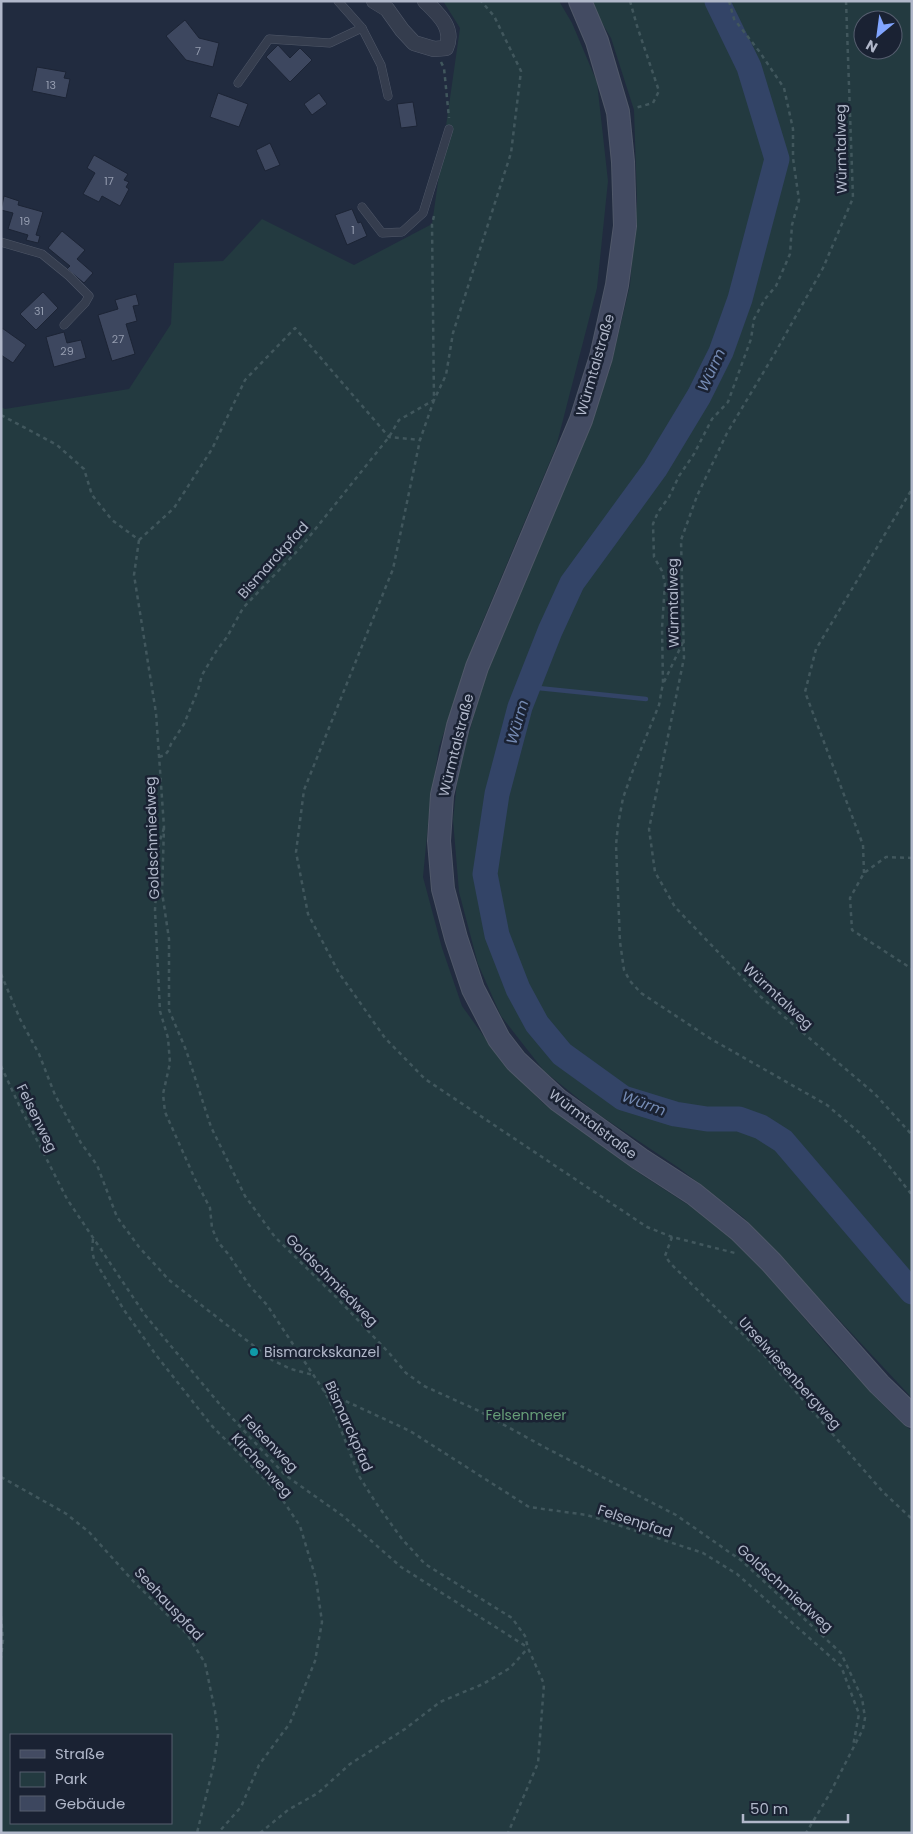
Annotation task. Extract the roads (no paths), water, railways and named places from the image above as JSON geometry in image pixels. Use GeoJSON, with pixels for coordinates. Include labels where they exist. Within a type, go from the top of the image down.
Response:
{"type":"FeatureCollection","features":[{"type":"Feature","properties":{"kind":"main road","name":"Würmtalstraße"},"geometry":{"type":"LineString","coordinates":[[580,1],[597,41],[618,112],[623,162],[625,226],[615,294],[600,358],[580,420],[477,667],[458,726],[442,795],[439,841],[443,889],[456,938],[473,988],[499,1039],[516,1060],[558,1100],[640,1159],[694,1194],[740,1231],[771,1262],[879,1384],[912,1416]]}},
{"type":"Feature","properties":{"kind":"street"},"geometry":{"type":"LineString","coordinates":[[374,1],[387,9],[414,43],[434,49],[446,48],[450,40],[448,29],[437,13],[425,1]]}},
{"type":"Feature","properties":{"kind":"lane"},"geometry":{"type":"LineString","coordinates":[[338,1],[362,28],[381,65],[388,96]]}},
{"type":"Feature","properties":{"kind":"lane"},"geometry":{"type":"LineString","coordinates":[[238,83],[269,39],[330,43],[362,28]]}},
{"type":"Feature","properties":{"kind":"lane"},"geometry":{"type":"LineString","coordinates":[[362,208],[382,233],[402,232],[423,213],[450,129]]}},
{"type":"Feature","properties":{"kind":"lane"},"geometry":{"type":"LineString","coordinates":[[1,242],[42,254],[69,276],[89,296],[86,303],[64,325]]}},
{"type":"Feature","properties":{"kind":"waterway","name":"Würm"},"geometry":{"type":"LineString","coordinates":[[717,1],[749,67],[777,159],[740,299],[721,352],[699,396],[655,469],[572,583],[550,631],[520,707],[497,794],[485,874],[497,935],[518,989],[537,1024],[562,1054],[623,1098],[675,1114],[707,1119],[739,1119],[761,1127],[783,1141],[912,1292]]}},
{"type":"Feature","properties":{"kind":"waterway"},"geometry":{"type":"LineString","coordinates":[[528,687],[646,699]]}},
{"type":"Feature","properties":{"kind":"place","name":"Bismarckskanzel"},"geometry":{"type":"Point","coordinates":[254,1352]}},
{"type":"Feature","properties":{"kind":"park label","name":"Felsenmeer"},"geometry":{"type":"Point","coordinates":[526,1415]}}]}
